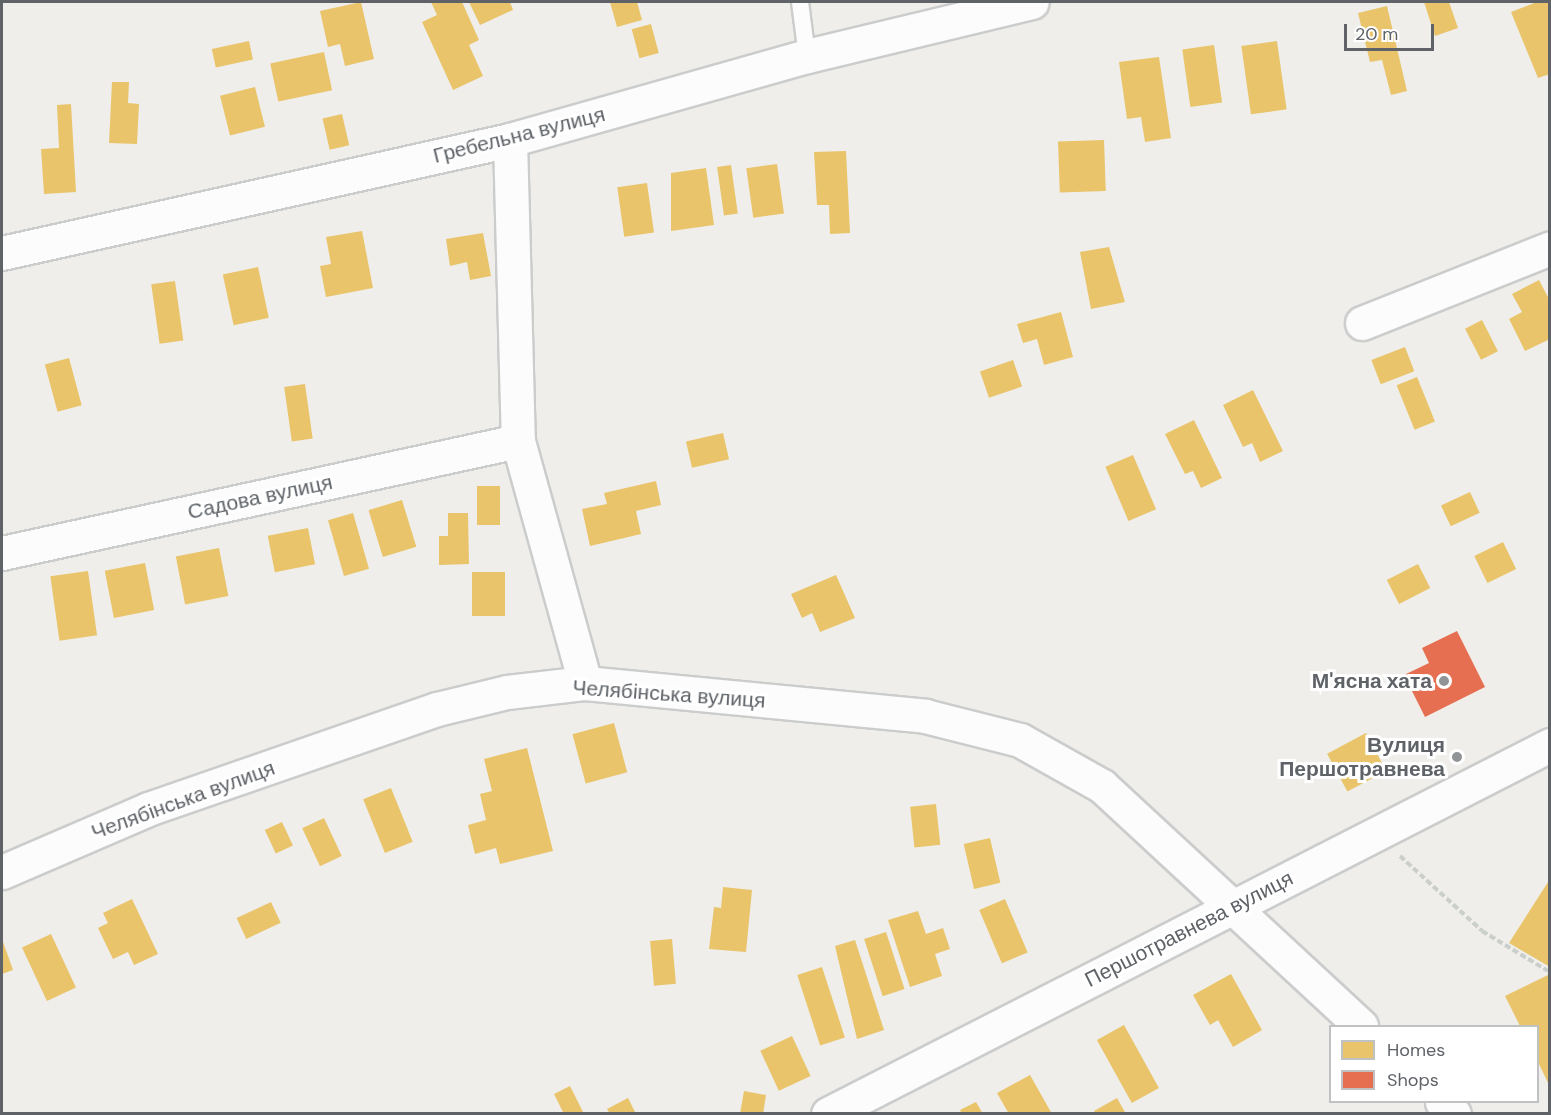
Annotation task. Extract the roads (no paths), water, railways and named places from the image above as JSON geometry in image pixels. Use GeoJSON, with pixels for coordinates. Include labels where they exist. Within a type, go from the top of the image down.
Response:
{"type":"FeatureCollection","features":[{"type":"Feature","properties":{"kind":"street","name":"Гребельна вулиця"},"geometry":{"type":"LineString","coordinates":[[2,253],[510,140],[807,56],[1032,2]]}},
{"type":"Feature","properties":{"kind":"street"},"geometry":{"type":"LineString","coordinates":[[510,140],[518,441],[585,683]]}},
{"type":"Feature","properties":{"kind":"street"},"geometry":{"type":"LineString","coordinates":[[1362,323],[1550,248]]}},
{"type":"Feature","properties":{"kind":"street","name":"Садова вулиця"},"geometry":{"type":"LineString","coordinates":[[2,553],[518,441]]}},
{"type":"Feature","properties":{"kind":"street","name":"Челябінська вулиця"},"geometry":{"type":"LineString","coordinates":[[2,872],[148,809],[437,709],[507,692],[585,683],[925,716],[1020,740],[1102,786],[1360,1025]]}},
{"type":"Feature","properties":{"kind":"street","name":"Першотравнева вулиця"},"geometry":{"type":"LineString","coordinates":[[828,1113],[1550,745]]}},
{"type":"Feature","properties":{"kind":"lane"},"geometry":{"type":"LineString","coordinates":[[800,2],[807,56]]}},
{"type":"Feature","properties":{"kind":"place","name":"М'ясна хата"},"geometry":{"type":"Point","coordinates":[1444,681]}},
{"type":"Feature","properties":{"kind":"place","name":"Вулиця Першотравнева"},"geometry":{"type":"Point","coordinates":[1457,757]}}]}
